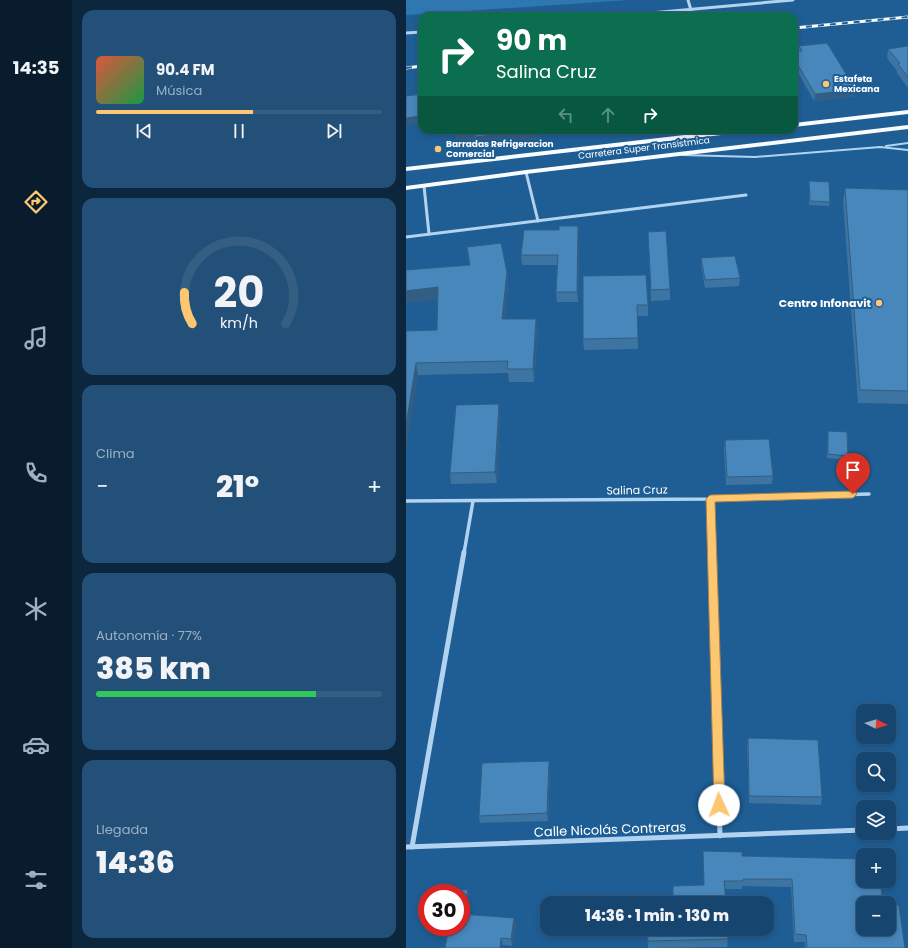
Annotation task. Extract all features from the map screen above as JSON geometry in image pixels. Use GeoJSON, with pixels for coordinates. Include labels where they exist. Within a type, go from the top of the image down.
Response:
{"type":"FeatureCollection","features":[{"type":"Feature","properties":{"kind":"main road"},"geometry":{"type":"LineString","coordinates":[[798,125],[908,112]]}},
{"type":"Feature","properties":{"kind":"main road","name":"Carretera Super Transístmica"},"geometry":{"type":"LineString","coordinates":[[406,188],[526,172],[908,127]]}},
{"type":"Feature","properties":{"kind":"main road"},"geometry":{"type":"LineString","coordinates":[[406,169],[713,134]]}},
{"type":"Feature","properties":{"kind":"street"},"geometry":{"type":"LineString","coordinates":[[688,0],[691,10]]}},
{"type":"Feature","properties":{"kind":"street"},"geometry":{"type":"LineString","coordinates":[[666,12],[793,0]]}},
{"type":"Feature","properties":{"kind":"street"},"geometry":{"type":"LineString","coordinates":[[406,33],[418,32]]}},
{"type":"Feature","properties":{"kind":"street"},"geometry":{"type":"LineString","coordinates":[[526,172],[538,221]]}},
{"type":"Feature","properties":{"kind":"street"},"geometry":{"type":"LineString","coordinates":[[424,186],[429,234]]}},
{"type":"Feature","properties":{"kind":"street"},"geometry":{"type":"LineString","coordinates":[[406,237],[746,196]]}},
{"type":"Feature","properties":{"kind":"street","name":"Salina Cruz"},"geometry":{"type":"LineString","coordinates":[[406,500],[473,501],[710,499],[869,494]]}},
{"type":"Feature","properties":{"kind":"street"},"geometry":{"type":"LineString","coordinates":[[710,499],[720,836]]}},
{"type":"Feature","properties":{"kind":"street"},"geometry":{"type":"LineString","coordinates":[[412,847],[473,501]]}},
{"type":"Feature","properties":{"kind":"street"},"geometry":{"type":"LineString","coordinates":[[896,829],[908,828]]}},
{"type":"Feature","properties":{"kind":"street","name":"Calle Nicolás Contreras"},"geometry":{"type":"LineString","coordinates":[[406,847],[856,830]]}},
{"type":"Feature","properties":{"kind":"lane"},"geometry":{"type":"LineString","coordinates":[[673,155],[755,158],[908,144]]}},
{"type":"Feature","properties":{"kind":"lane"},"geometry":{"type":"LineString","coordinates":[[880,147],[908,150]]}},
{"type":"Feature","properties":{"kind":"shaded area"},"geometry":{"type":"Polygon","coordinates":[[[406,0],[629,0],[451,12],[418,12],[418,14],[406,15],[406,0]]]}},
{"type":"Feature","properties":{"kind":"building"},"geometry":{"type":"Polygon","coordinates":[[[827,43],[856,90],[815,94],[798,65],[798,52],[802,51],[799,46],[827,43]]]}},
{"type":"Feature","properties":{"kind":"building"},"geometry":{"type":"Polygon","coordinates":[[[908,46],[908,77],[898,64],[900,63],[888,49],[908,46]]]}},
{"type":"Feature","properties":{"kind":"building"},"geometry":{"type":"Polygon","coordinates":[[[418,94],[418,116],[406,118],[406,96],[418,94]]]}},
{"type":"Feature","properties":{"kind":"building"},"geometry":{"type":"Polygon","coordinates":[[[475,134],[502,134],[476,137],[475,134]]]}},
{"type":"Feature","properties":{"kind":"building"},"geometry":{"type":"Polygon","coordinates":[[[809,181],[829,182],[830,202],[810,201],[809,181]]]}},
{"type":"Feature","properties":{"kind":"building","name":"Centro Infonavit"},"geometry":{"type":"Polygon","coordinates":[[[845,188],[908,190],[908,391],[860,390],[845,188]]]}},
{"type":"Feature","properties":{"kind":"building"},"geometry":{"type":"Polygon","coordinates":[[[559,226],[578,226],[577,292],[556,292],[558,255],[521,255],[524,230],[559,230],[559,226]]]}},
{"type":"Feature","properties":{"kind":"building"},"geometry":{"type":"Polygon","coordinates":[[[666,231],[670,289],[651,290],[648,232],[666,231]]]}},
{"type":"Feature","properties":{"kind":"building"},"geometry":{"type":"Polygon","coordinates":[[[501,243],[507,272],[502,319],[536,319],[533,369],[507,369],[508,361],[416,363],[406,425],[406,331],[437,330],[438,287],[406,291],[406,270],[470,265],[467,247],[501,243]]]}},
{"type":"Feature","properties":{"kind":"building"},"geometry":{"type":"Polygon","coordinates":[[[735,256],[740,278],[705,280],[701,258],[735,256]]]}},
{"type":"Feature","properties":{"kind":"building"},"geometry":{"type":"Polygon","coordinates":[[[646,275],[648,305],[637,305],[638,338],[583,339],[583,276],[646,275]]]}},
{"type":"Feature","properties":{"kind":"building"},"geometry":{"type":"Polygon","coordinates":[[[499,404],[495,472],[450,473],[456,405],[499,404]]]}},
{"type":"Feature","properties":{"kind":"building"},"geometry":{"type":"Polygon","coordinates":[[[828,431],[847,432],[848,456],[828,454],[828,431]]]}},
{"type":"Feature","properties":{"kind":"building"},"geometry":{"type":"Polygon","coordinates":[[[769,439],[773,476],[727,477],[725,440],[769,439]]]}},
{"type":"Feature","properties":{"kind":"building"},"geometry":{"type":"Polygon","coordinates":[[[748,738],[818,740],[822,797],[749,796],[748,738]]]}},
{"type":"Feature","properties":{"kind":"building"},"geometry":{"type":"Polygon","coordinates":[[[549,761],[547,813],[479,816],[482,763],[549,761]]]}},
{"type":"Feature","properties":{"kind":"building"},"geometry":{"type":"Polygon","coordinates":[[[703,851],[742,852],[742,856],[856,859],[856,888],[881,888],[884,896],[856,896],[856,936],[896,936],[896,904],[899,906],[905,948],[807,948],[806,935],[795,934],[792,879],[743,879],[743,881],[724,881],[725,896],[673,896],[673,886],[704,885],[703,851]]]}},
{"type":"Feature","properties":{"kind":"building"},"geometry":{"type":"Polygon","coordinates":[[[470,915],[514,918],[511,939],[501,938],[500,948],[445,948],[447,936],[470,936],[470,915]]]}},
{"type":"Feature","properties":{"kind":"building"},"geometry":{"type":"Polygon","coordinates":[[[648,936],[728,936],[728,939],[648,941],[648,936]]]}},
{"type":"Feature","properties":{"kind":"railway"},"geometry":{"type":"LineString","coordinates":[[798,28],[908,17]]}},
{"type":"Feature","properties":{"kind":"railway"},"geometry":{"type":"LineString","coordinates":[[406,68],[418,66]]}},
{"type":"Feature","properties":{"kind":"place","name":"Estafeta Mexicana"},"geometry":{"type":"Point","coordinates":[826,84]}},
{"type":"Feature","properties":{"kind":"place","name":"Barradas Refrigeracion Comercial"},"geometry":{"type":"Point","coordinates":[438,149]}},
{"type":"Feature","properties":{"kind":"place","name":"Centro Infonavit"},"geometry":{"type":"Point","coordinates":[879,303]}},
{"type":"Feature","properties":{"kind":"route"},"geometry":{"type":"LineString","coordinates":[[719,805],[710,499],[853,494]]}}]}
